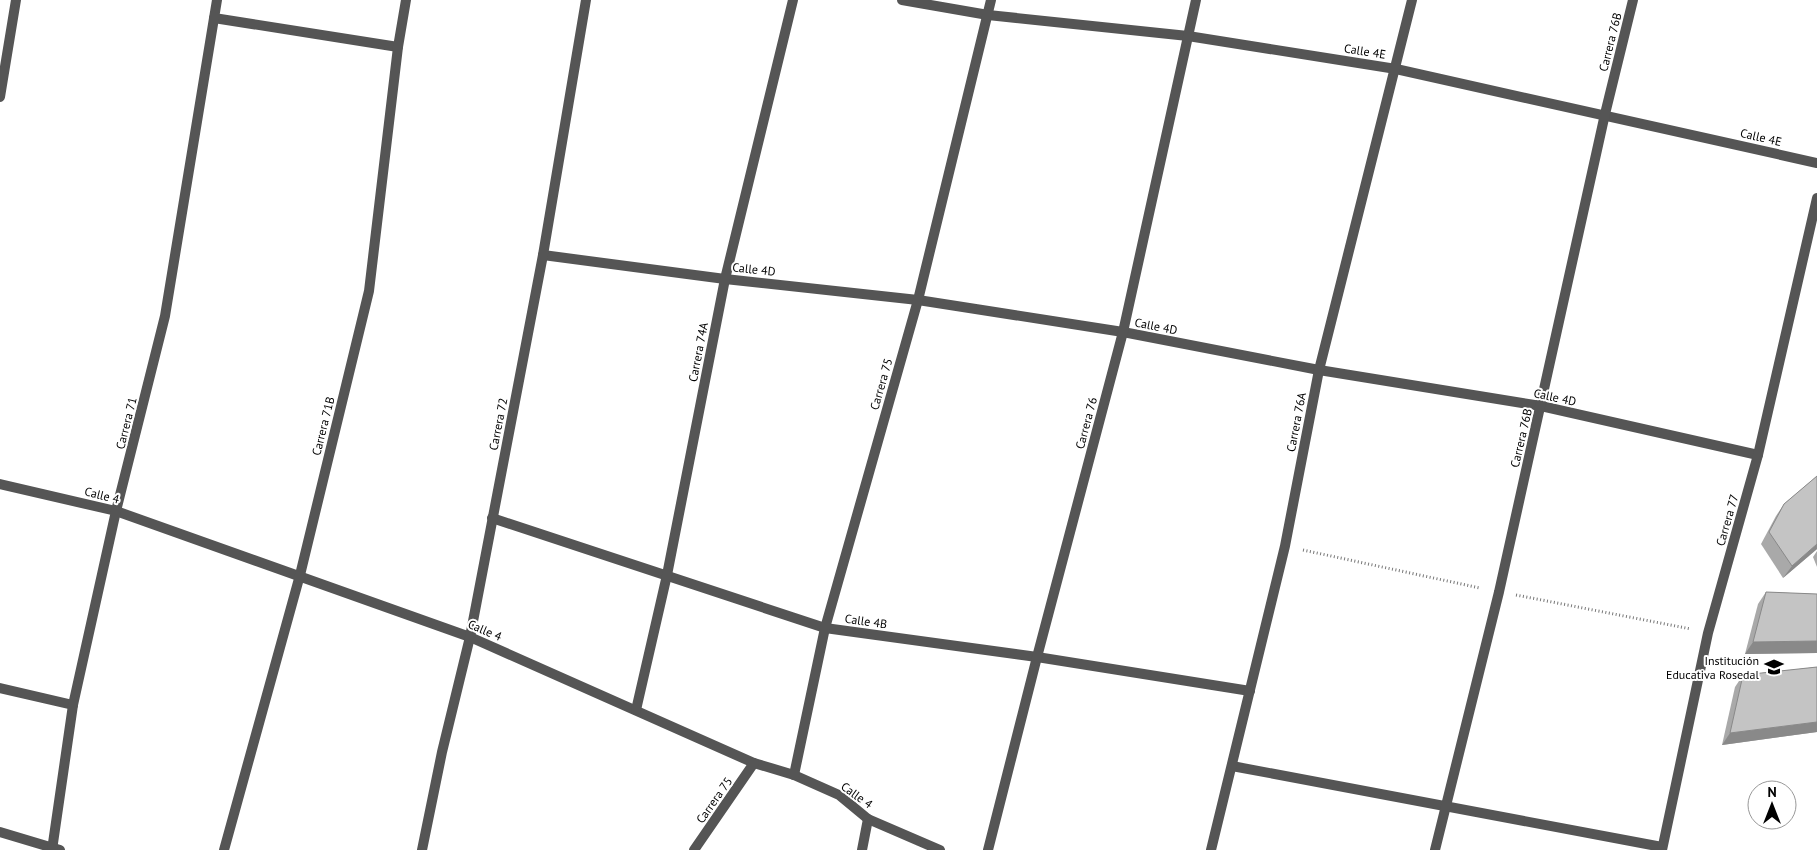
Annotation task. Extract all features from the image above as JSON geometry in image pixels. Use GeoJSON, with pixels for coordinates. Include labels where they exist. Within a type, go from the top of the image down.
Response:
{"type":"FeatureCollection","features":[{"type":"Feature","properties":{"kind":"street"},"geometry":{"type":"LineString","coordinates":[[0,97],[4,56],[16,0]]}},
{"type":"Feature","properties":{"kind":"street","name":"Carrera 71"},"geometry":{"type":"LineString","coordinates":[[55,849],[73,705],[116,511],[165,316],[217,0]]}},
{"type":"Feature","properties":{"kind":"street","name":"Carrera 71B"},"geometry":{"type":"LineString","coordinates":[[224,850],[300,576],[369,291],[398,48],[406,0]]}},
{"type":"Feature","properties":{"kind":"street","name":"Carrera 72"},"geometry":{"type":"LineString","coordinates":[[422,850],[442,752],[470,637],[543,255],[586,0]]}},
{"type":"Feature","properties":{"kind":"street","name":"Carrera 74A"},"geometry":{"type":"LineString","coordinates":[[636,710],[667,575],[724,279],[793,0]]}},
{"type":"Feature","properties":{"kind":"street","name":"Calle 4E"},"geometry":{"type":"LineString","coordinates":[[902,0],[988,15],[1188,36],[1396,69],[1817,162]]}},
{"type":"Feature","properties":{"kind":"street","name":"Carrera 75"},"geometry":{"type":"LineString","coordinates":[[794,775],[825,628],[918,300],[991,0]]}},
{"type":"Feature","properties":{"kind":"street","name":"Carrera 76"},"geometry":{"type":"LineString","coordinates":[[988,850],[1123,332],[1196,0]]}},
{"type":"Feature","properties":{"kind":"street","name":"Carrera 76A"},"geometry":{"type":"LineString","coordinates":[[1211,850],[1285,546],[1319,370],[1412,0]]}},
{"type":"Feature","properties":{"kind":"street","name":"Carrera 76B"},"geometry":{"type":"LineString","coordinates":[[1435,850],[1499,592],[1605,114],[1633,0]]}},
{"type":"Feature","properties":{"kind":"street"},"geometry":{"type":"LineString","coordinates":[[214,18],[398,48]]}},
{"type":"Feature","properties":{"kind":"street","name":"Carrera 77"},"geometry":{"type":"LineString","coordinates":[[1662,848],[1708,632],[1758,455],[1817,198]]}},
{"type":"Feature","properties":{"kind":"street","name":"Calle 4D"},"geometry":{"type":"LineString","coordinates":[[543,255],[724,279],[918,300],[1123,332],[1319,370],[1541,406],[1758,455]]}},
{"type":"Feature","properties":{"kind":"street","name":"Calle 4"},"geometry":{"type":"LineString","coordinates":[[0,484],[116,511],[470,637],[754,763],[794,775],[839,795],[868,819],[940,850]]}},
{"type":"Feature","properties":{"kind":"street","name":"Calle 4B"},"geometry":{"type":"LineString","coordinates":[[492,518],[825,628],[1037,657],[1250,691]]}},
{"type":"Feature","properties":{"kind":"street"},"geometry":{"type":"LineString","coordinates":[[0,688],[73,705]]}},
{"type":"Feature","properties":{"kind":"street","name":"Carrera 75"},"geometry":{"type":"LineString","coordinates":[[694,850],[754,763]]}},
{"type":"Feature","properties":{"kind":"street"},"geometry":{"type":"LineString","coordinates":[[1232,766],[1662,848]]}},
{"type":"Feature","properties":{"kind":"street"},"geometry":{"type":"LineString","coordinates":[[862,850],[868,819]]}},
{"type":"Feature","properties":{"kind":"street"},"geometry":{"type":"LineString","coordinates":[[0,832],[55,849]]}},
{"type":"Feature","properties":{"kind":"path"},"geometry":{"type":"LineString","coordinates":[[1285,546],[1499,592],[1708,632]]}},
{"type":"Feature","properties":{"kind":"building"},"geometry":{"type":"Polygon","coordinates":[[[1817,476],[1817,544],[1792,566],[1769,532],[1784,504],[1817,476]]]}},
{"type":"Feature","properties":{"kind":"building"},"geometry":{"type":"Polygon","coordinates":[[[1766,592],[1817,594],[1817,641],[1753,642],[1766,592]]]}},
{"type":"Feature","properties":{"kind":"building"},"geometry":{"type":"Polygon","coordinates":[[[1817,667],[1817,722],[1730,733],[1743,675],[1817,667]]]}},
{"type":"Feature","properties":{"kind":"place","name":"Institución Educativa Rosedal"},"geometry":{"type":"Point","coordinates":[1774,667]}}]}
